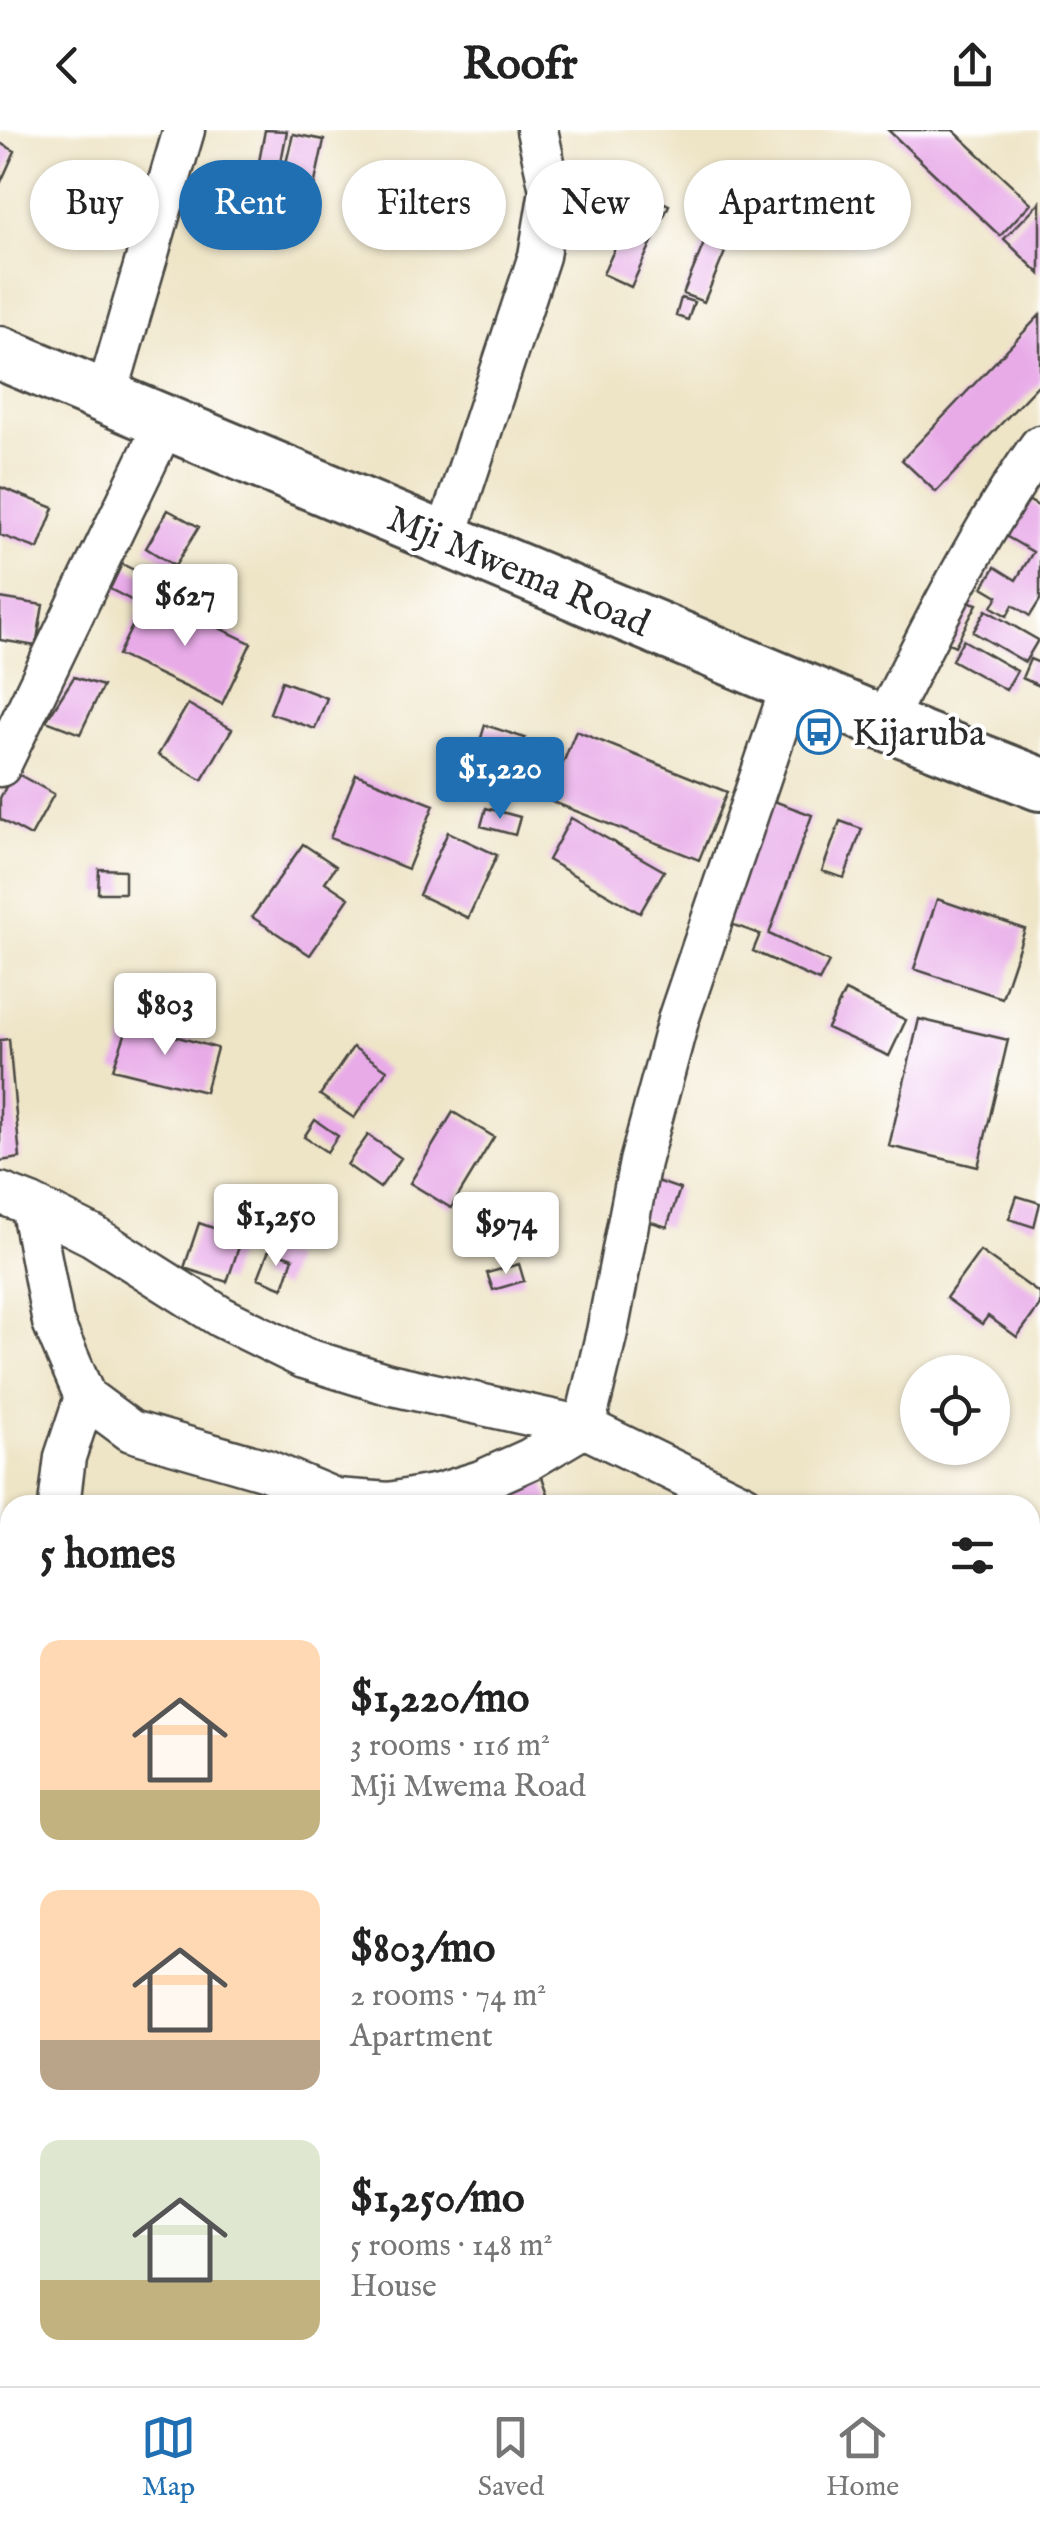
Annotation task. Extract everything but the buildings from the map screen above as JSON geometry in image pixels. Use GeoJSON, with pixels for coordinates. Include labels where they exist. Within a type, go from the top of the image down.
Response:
{"type":"FeatureCollection","features":[{"type":"Feature","properties":{"kind":"main road","name":"Mji Mwema Road"},"geometry":{"type":"LineString","coordinates":[[0,353],[884,723],[1040,784]]}},
{"type":"Feature","properties":{"kind":"street"},"geometry":{"type":"LineString","coordinates":[[106,398],[184,130]]}},
{"type":"Feature","properties":{"kind":"street"},"geometry":{"type":"LineString","coordinates":[[446,540],[538,256],[550,190],[536,130]]}},
{"type":"Feature","properties":{"kind":"street"},"geometry":{"type":"LineString","coordinates":[[0,766],[165,422]]}},
{"type":"Feature","properties":{"kind":"street"},"geometry":{"type":"LineString","coordinates":[[884,723],[1002,502],[1040,446]]}},
{"type":"Feature","properties":{"kind":"street"},"geometry":{"type":"LineString","coordinates":[[434,1495],[530,1458],[584,1427],[640,1162],[679,1017],[792,684]]}},
{"type":"Feature","properties":{"kind":"street"},"geometry":{"type":"LineString","coordinates":[[16,1199],[93,1236],[221,1317],[304,1358],[388,1384],[584,1427],[723,1495]]}},
{"type":"Feature","properties":{"kind":"street"},"geometry":{"type":"LineString","coordinates":[[16,1199],[52,1322],[85,1398],[132,1432],[266,1470],[325,1495]]}},
{"type":"Feature","properties":{"kind":"street"},"geometry":{"type":"LineString","coordinates":[[61,1495],[66,1457],[85,1398]]}},
{"type":"Feature","properties":{"kind":"place","name":"Kijaruba"},"geometry":{"type":"Point","coordinates":[819,732]}}]}
